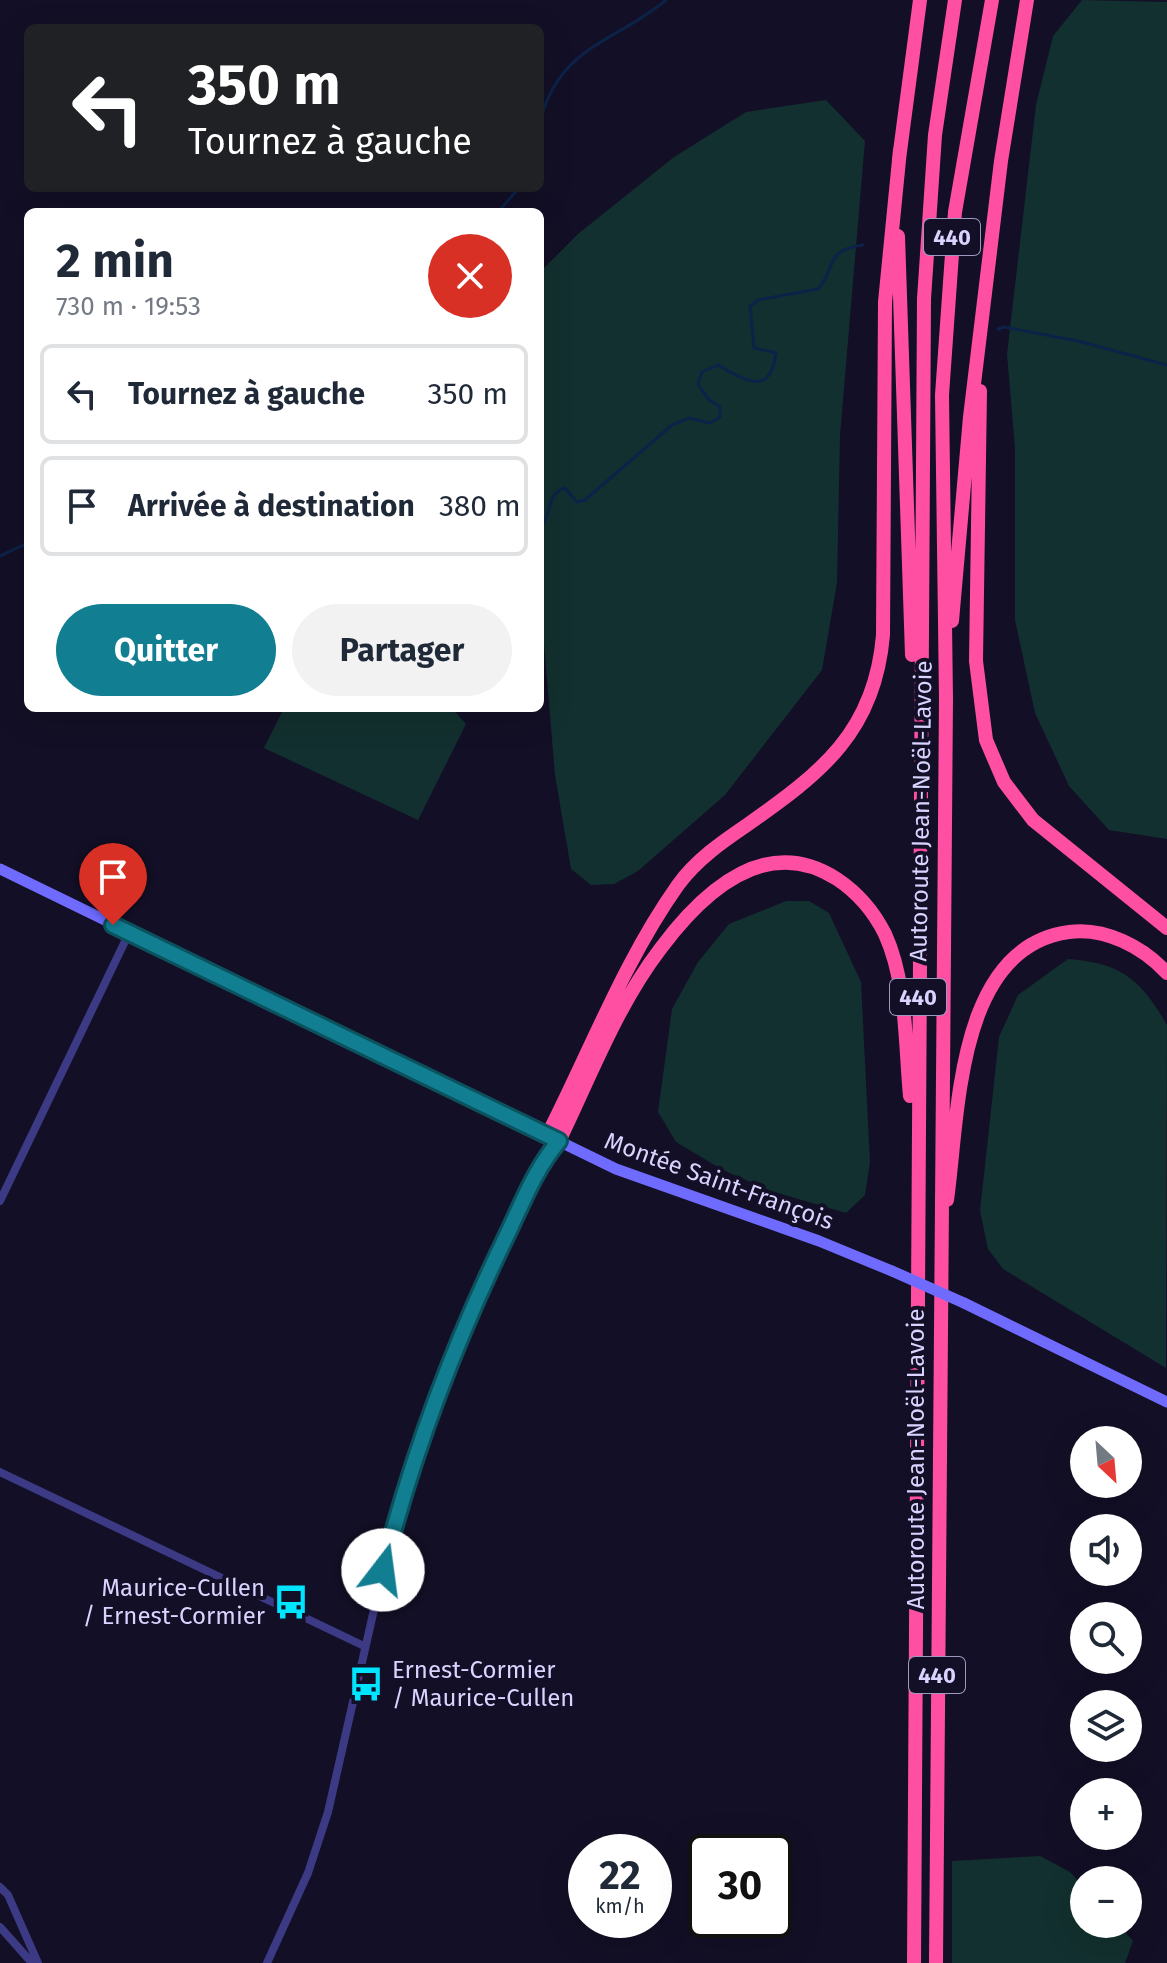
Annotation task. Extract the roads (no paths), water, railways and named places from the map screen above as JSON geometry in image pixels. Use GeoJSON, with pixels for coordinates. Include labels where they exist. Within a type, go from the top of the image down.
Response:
{"type":"FeatureCollection","features":[{"type":"Feature","properties":{"kind":"highway"},"geometry":{"type":"LineString","coordinates":[[554,1138],[633,962],[678,885],[709,853],[819,771],[851,734],[868,701],[878,669],[883,635],[885,302],[900,150],[920,0]]}},
{"type":"Feature","properties":{"kind":"highway","name":"Autoroute Jean-Noël-Lavoie"},"geometry":{"type":"LineString","coordinates":[[914,1963],[919,819],[926,252],[938,111],[955,0]]}},
{"type":"Feature","properties":{"kind":"highway","name":"Autoroute Jean-Noël-Lavoie"},"geometry":{"type":"LineString","coordinates":[[936,1963],[939,1252],[946,698],[941,476],[946,305],[962,162],[992,0]]}},
{"type":"Feature","properties":{"kind":"highway"},"geometry":{"type":"LineString","coordinates":[[946,698],[979,350],[1003,150],[1027,0]]}},
{"type":"Feature","properties":{"kind":"highway"},"geometry":{"type":"LineString","coordinates":[[900,150],[899,319],[919,819]]}},
{"type":"Feature","properties":{"kind":"highway"},"geometry":{"type":"LineString","coordinates":[[979,350],[982,418],[976,661],[986,740],[1004,782],[1033,820],[1167,928]]}},
{"type":"Feature","properties":{"kind":"highway"},"geometry":{"type":"LineString","coordinates":[[554,1138],[634,988],[667,939],[721,884],[749,868],[785,861],[814,868],[846,885],[866,904],[885,934],[899,987],[918,1176]]}},
{"type":"Feature","properties":{"kind":"highway"},"geometry":{"type":"LineString","coordinates":[[939,1252],[968,1045],[981,1004],[1003,970],[1042,939],[1084,932],[1110,936],[1136,948],[1167,973]]}},
{"type":"Feature","properties":{"kind":"street","name":"Montée Saint-François"},"geometry":{"type":"LineString","coordinates":[[0,869],[648,1183],[793,1231],[892,1271],[1167,1402]]}},
{"type":"Feature","properties":{"kind":"street"},"geometry":{"type":"LineString","coordinates":[[0,1201],[129,933]]}},
{"type":"Feature","properties":{"kind":"street"},"geometry":{"type":"LineString","coordinates":[[267,1963],[308,1873],[328,1812],[364,1646],[404,1495],[447,1371],[484,1284],[554,1138]]}},
{"type":"Feature","properties":{"kind":"street"},"geometry":{"type":"LineString","coordinates":[[0,1472],[364,1646]]}},
{"type":"Feature","properties":{"kind":"street"},"geometry":{"type":"LineString","coordinates":[[0,1887],[8,1895],[35,1963]]}},
{"type":"Feature","properties":{"kind":"street"},"geometry":{"type":"LineString","coordinates":[[0,1927],[35,1963]]}},
{"type":"Feature","properties":{"kind":"waterway"},"geometry":{"type":"LineString","coordinates":[[544,111],[560,77],[575,61],[666,0]]}},
{"type":"Feature","properties":{"kind":"waterway"},"geometry":{"type":"LineString","coordinates":[[502,208],[516,192]]}},
{"type":"Feature","properties":{"kind":"waterway"},"geometry":{"type":"LineString","coordinates":[[544,523],[554,495],[559,491],[565,488],[577,502],[585,500],[672,425],[689,418],[710,423],[720,417],[720,407],[708,399],[698,384],[702,372],[718,365],[755,382],[768,376],[776,353],[754,348],[750,306],[758,300],[818,289],[836,256],[863,245]]}},
{"type":"Feature","properties":{"kind":"waterway"},"geometry":{"type":"LineString","coordinates":[[998,329],[1004,327],[1078,341],[1167,365]]}},
{"type":"Feature","properties":{"kind":"waterway"},"geometry":{"type":"LineString","coordinates":[[0,556],[24,545]]}},
{"type":"Feature","properties":{"kind":"place","name":"Maurice-Cullen / Ernest-Cormier"},"geometry":{"type":"Point","coordinates":[291,1602]}},
{"type":"Feature","properties":{"kind":"place","name":"Ernest-Cormier / Maurice-Cullen"},"geometry":{"type":"Point","coordinates":[366,1684]}}]}
